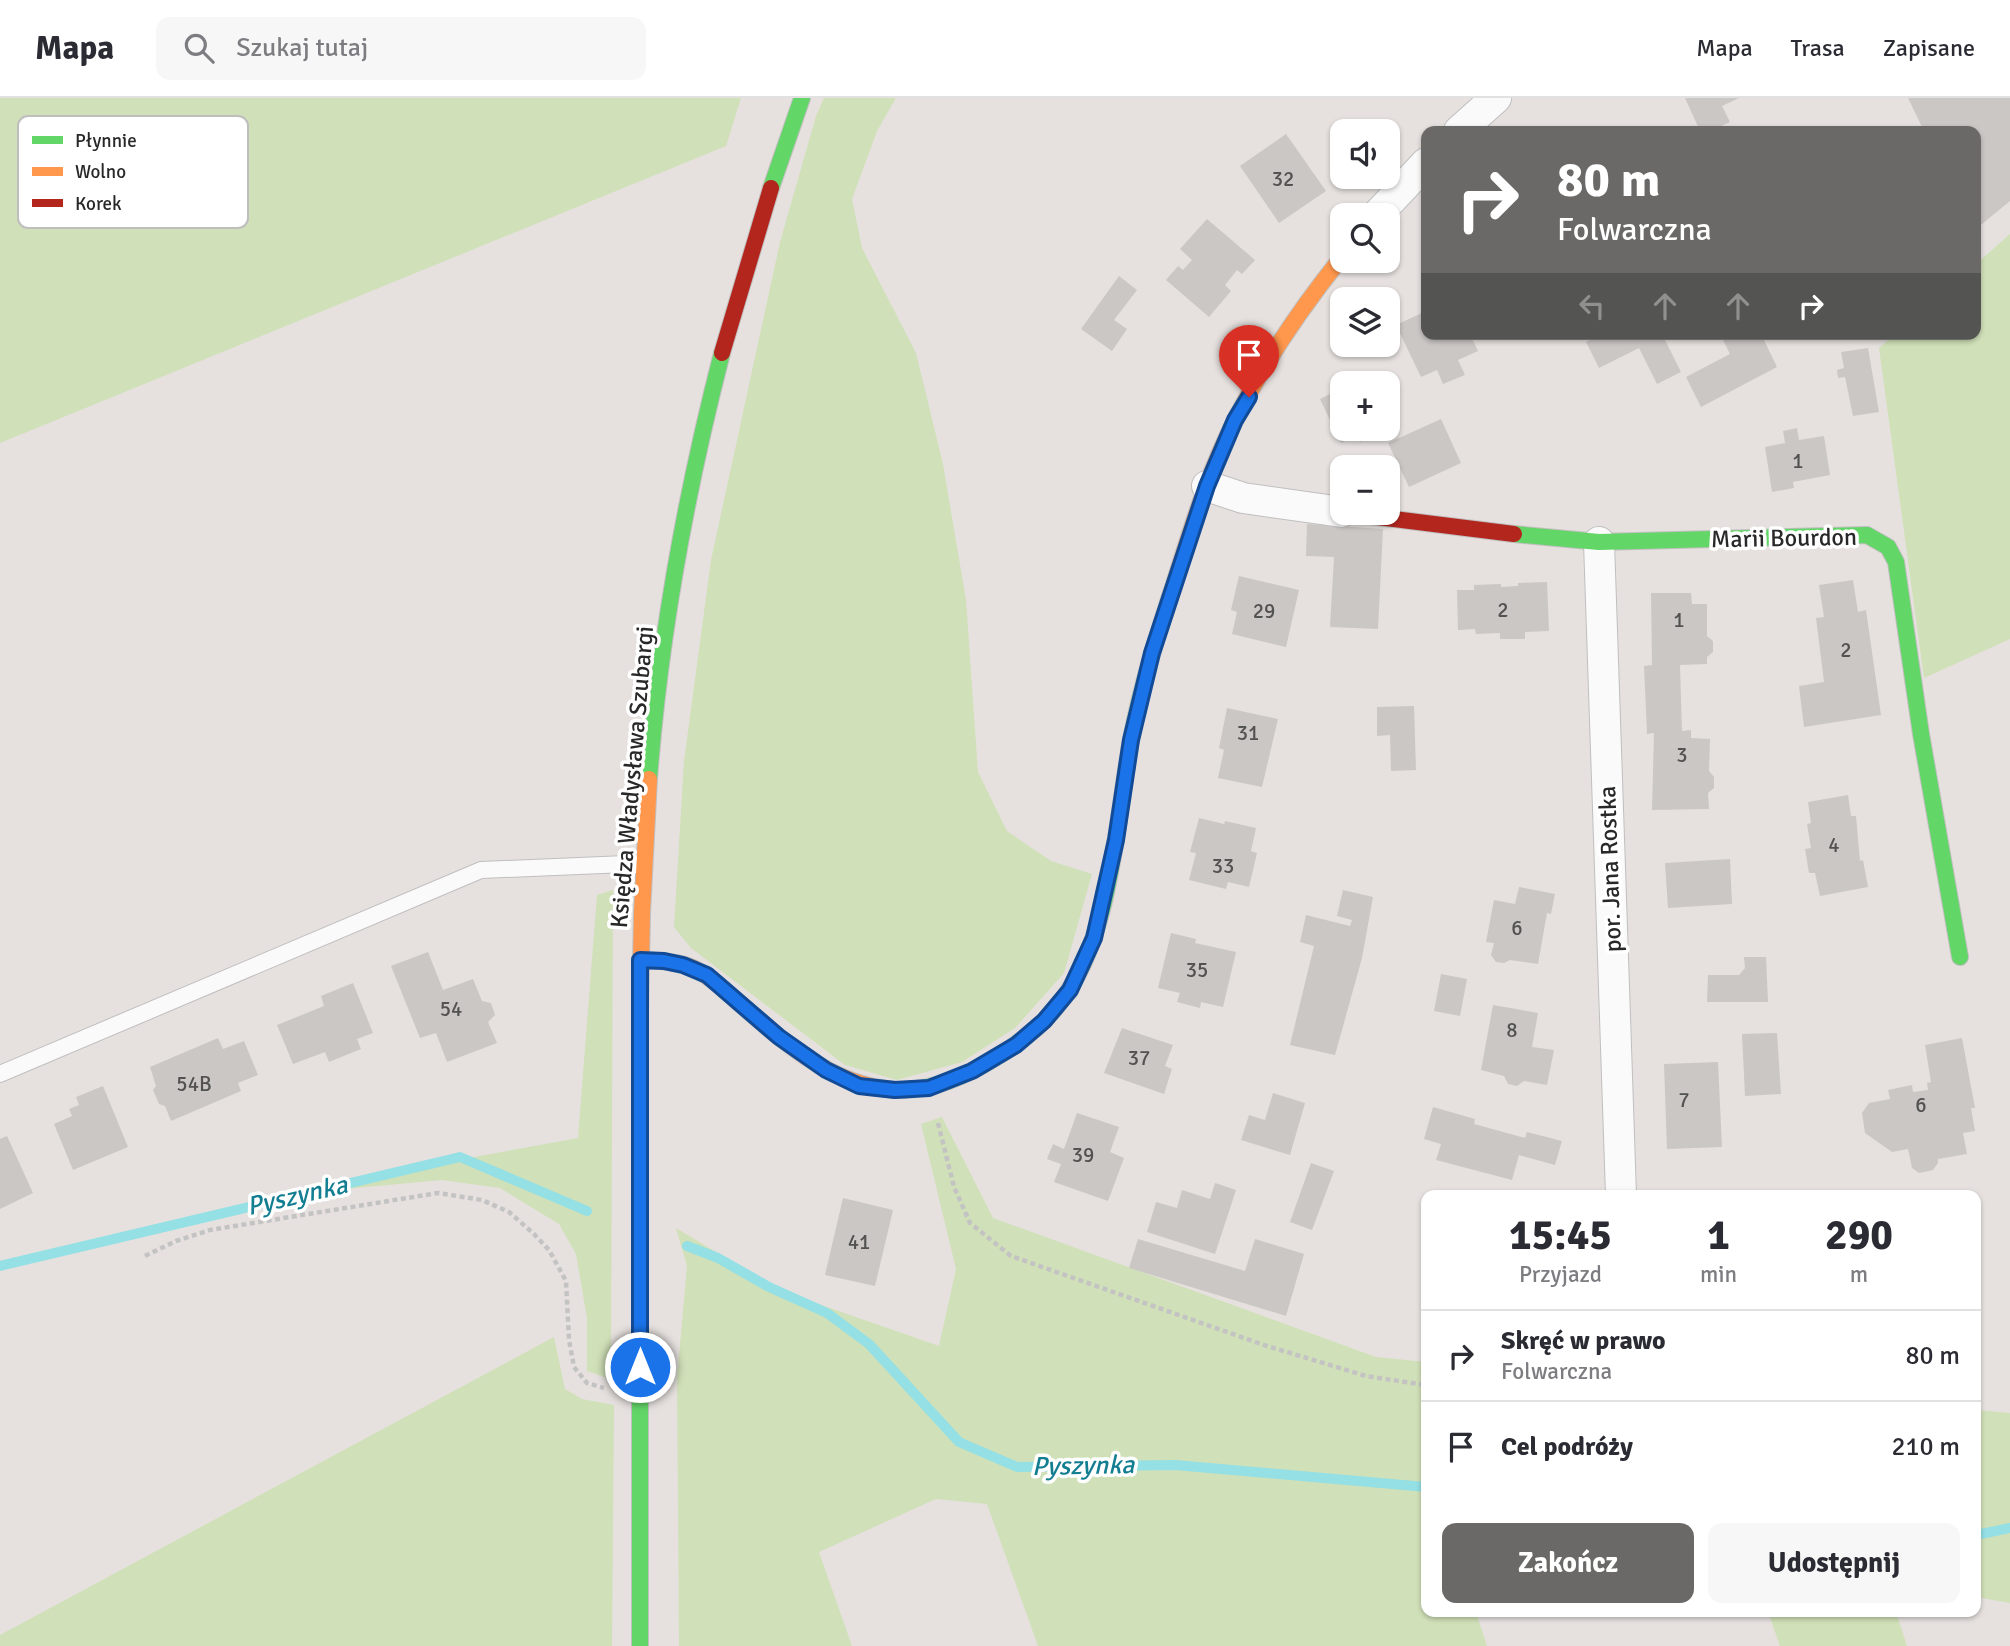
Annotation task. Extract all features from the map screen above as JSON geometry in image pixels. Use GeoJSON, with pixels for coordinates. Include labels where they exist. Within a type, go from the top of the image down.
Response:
{"type":"FeatureCollection","features":[{"type":"Feature","properties":{"kind":"street","name":"Księdza Władysława Szubargi"},"geometry":{"type":"LineString","coordinates":[[640,1646],[640,960],[643,866],[657,700],[674,574],[698,456],[728,334],[773,181],[802,98]]}},
{"type":"Feature","properties":{"kind":"street"},"geometry":{"type":"LineString","coordinates":[[1465,126],[1496,98]]}},
{"type":"Feature","properties":{"kind":"street"},"geometry":{"type":"LineString","coordinates":[[1388,203],[1421,168]]}},
{"type":"Feature","properties":{"kind":"street"},"geometry":{"type":"LineString","coordinates":[[640,960],[683,965],[707,975],[779,1037],[826,1070],[859,1086],[895,1090],[929,1088],[972,1071],[1016,1045],[1044,1021],[1070,990],[1094,938],[1116,840],[1131,740],[1152,653],[1207,486],[1235,420],[1291,328],[1331,273]]}},
{"type":"Feature","properties":{"kind":"street","name":"Marii Bourdon"},"geometry":{"type":"LineString","coordinates":[[1207,486],[1243,498],[1330,510]]}},
{"type":"Feature","properties":{"kind":"street","name":"Marii Bourdon"},"geometry":{"type":"LineString","coordinates":[[1400,520],[1476,531],[1599,542],[1867,535],[1888,547],[1896,562],[1921,734],[1960,957]]}},
{"type":"Feature","properties":{"kind":"street","name":"por. Jana Rostka"},"geometry":{"type":"LineString","coordinates":[[1599,542],[1621,1190]]}},
{"type":"Feature","properties":{"kind":"lane"},"geometry":{"type":"LineString","coordinates":[[0,1074],[481,870],[625,864],[643,866]]}},
{"type":"Feature","properties":{"kind":"path"},"geometry":{"type":"LineString","coordinates":[[929,1088],[954,1187],[970,1223],[1011,1256],[1264,1345],[1366,1376],[1421,1384]]}},
{"type":"Feature","properties":{"kind":"path"},"geometry":{"type":"LineString","coordinates":[[145,1256],[176,1241],[210,1230],[438,1193],[482,1200],[509,1212],[549,1250],[566,1281],[569,1340],[574,1367],[587,1383],[640,1394]]}},
{"type":"Feature","properties":{"kind":"green space"},"geometry":{"type":"Polygon","coordinates":[[[0,98],[741,98],[726,146],[0,443],[0,98]]]}},
{"type":"Feature","properties":{"kind":"green space"},"geometry":{"type":"Polygon","coordinates":[[[824,98],[896,98],[877,131],[852,199],[862,248],[916,353],[943,464],[966,600],[978,772],[1007,831],[1051,861],[1092,874],[1064,973],[1015,1028],[962,1062],[897,1080],[845,1065],[691,948],[674,927],[684,761],[711,560],[780,242],[816,116],[824,98]]]}},
{"type":"Feature","properties":{"kind":"green space"},"geometry":{"type":"Polygon","coordinates":[[[2010,234],[2010,639],[1924,678],[1879,348],[1888,340],[1981,340],[1981,260],[2010,234]]]}},
{"type":"Feature","properties":{"kind":"green space"},"geometry":{"type":"Polygon","coordinates":[[[613,890],[611,1358],[607,1378],[587,1371],[587,1318],[576,1254],[559,1224],[500,1188],[442,1180],[257,1197],[578,1138],[597,895],[613,890]]]}},
{"type":"Feature","properties":{"kind":"green space"},"geometry":{"type":"Polygon","coordinates":[[[942,1117],[993,1218],[1376,1357],[1421,1362],[1421,1617],[1478,1617],[1487,1646],[1038,1646],[987,1504],[936,1499],[819,1552],[852,1646],[679,1646],[677,1378],[687,1266],[676,1228],[781,1291],[939,1346],[956,1269],[921,1124],[942,1117]]]}},
{"type":"Feature","properties":{"kind":"green space"},"geometry":{"type":"Polygon","coordinates":[[[554,1337],[565,1389],[582,1399],[614,1405],[612,1646],[0,1646],[0,1635],[554,1337]]]}},
{"type":"Feature","properties":{"kind":"green space"},"geometry":{"type":"Polygon","coordinates":[[[1981,1410],[2010,1413],[2010,1603],[1981,1598],[1981,1410]]]}},
{"type":"Feature","properties":{"kind":"green space"},"geometry":{"type":"Polygon","coordinates":[[[1770,1617],[1898,1617],[1907,1646],[1780,1646],[1770,1617]]]}},
{"type":"Feature","properties":{"kind":"building"},"geometry":{"type":"Polygon","coordinates":[[[1685,98],[1739,98],[1722,106],[1730,122],[1721,126],[1698,126],[1685,98]]]}},
{"type":"Feature","properties":{"kind":"building"},"geometry":{"type":"Polygon","coordinates":[[[1908,98],[2010,98],[2010,201],[1981,225],[1981,126],[1922,126],[1908,98]]]}},
{"type":"Feature","properties":{"kind":"building"},"geometry":{"type":"Polygon","coordinates":[[[1286,134],[1326,191],[1279,223],[1240,166],[1286,134]]]}},
{"type":"Feature","properties":{"kind":"building"},"geometry":{"type":"Polygon","coordinates":[[[1207,219],[1255,260],[1242,274],[1237,270],[1225,285],[1231,291],[1209,317],[1166,280],[1178,266],[1183,270],[1192,260],[1180,249],[1207,219]]]}},
{"type":"Feature","properties":{"kind":"building"},"geometry":{"type":"Polygon","coordinates":[[[1119,276],[1137,290],[1114,320],[1127,329],[1112,351],[1081,329],[1119,276]]]}},
{"type":"Feature","properties":{"kind":"building"},"geometry":{"type":"Polygon","coordinates":[[[1421,313],[1421,340],[1473,340],[1478,351],[1458,360],[1465,375],[1443,384],[1437,370],[1421,377],[1400,333],[1400,323],[1421,313]]]}},
{"type":"Feature","properties":{"kind":"building"},"geometry":{"type":"Polygon","coordinates":[[[1665,340],[1681,372],[1657,384],[1639,348],[1599,368],[1586,342],[1665,340]]]}},
{"type":"Feature","properties":{"kind":"building"},"geometry":{"type":"Polygon","coordinates":[[[1723,340],[1764,340],[1777,367],[1701,407],[1686,377],[1730,354],[1723,340]]]}},
{"type":"Feature","properties":{"kind":"building"},"geometry":{"type":"Polygon","coordinates":[[[1868,348],[1879,412],[1853,416],[1845,377],[1838,378],[1837,370],[1844,368],[1841,352],[1868,348]]]}},
{"type":"Feature","properties":{"kind":"building"},"geometry":{"type":"Polygon","coordinates":[[[1330,394],[1330,420],[1320,399],[1330,394]]]}},
{"type":"Feature","properties":{"kind":"building"},"geometry":{"type":"Polygon","coordinates":[[[1441,419],[1461,463],[1409,487],[1400,468],[1400,455],[1394,455],[1388,443],[1400,441],[1400,438],[1441,419]]]}},
{"type":"Feature","properties":{"kind":"building"},"geometry":{"type":"Polygon","coordinates":[[[1797,428],[1799,440],[1824,436],[1830,475],[1793,482],[1794,488],[1772,492],[1765,447],[1785,443],[1783,431],[1797,428]]]}},
{"type":"Feature","properties":{"kind":"building"},"geometry":{"type":"Polygon","coordinates":[[[1307,524],[1383,529],[1378,629],[1330,627],[1334,557],[1306,556],[1307,524]]]}},
{"type":"Feature","properties":{"kind":"building"},"geometry":{"type":"Polygon","coordinates":[[[1239,576],[1299,590],[1286,647],[1232,634],[1237,612],[1231,610],[1239,576]]]}},
{"type":"Feature","properties":{"kind":"building"},"geometry":{"type":"Polygon","coordinates":[[[1853,580],[1858,612],[1866,610],[1881,715],[1804,727],[1799,686],[1824,682],[1816,618],[1824,617],[1819,585],[1853,580]]]}},
{"type":"Feature","properties":{"kind":"building"},"geometry":{"type":"Polygon","coordinates":[[[1547,582],[1549,631],[1525,632],[1525,639],[1500,639],[1500,633],[1476,634],[1475,629],[1458,630],[1457,590],[1474,590],[1474,585],[1501,584],[1501,587],[1518,586],[1518,583],[1547,582]]]}},
{"type":"Feature","properties":{"kind":"building"},"geometry":{"type":"Polygon","coordinates":[[[1651,593],[1691,593],[1692,604],[1707,604],[1707,636],[1713,641],[1713,652],[1707,657],[1707,664],[1680,665],[1682,731],[1691,730],[1691,738],[1710,739],[1709,771],[1714,777],[1714,788],[1708,793],[1709,809],[1652,810],[1654,733],[1647,734],[1644,666],[1652,665],[1651,593]]]}},
{"type":"Feature","properties":{"kind":"building"},"geometry":{"type":"Polygon","coordinates":[[[1414,706],[1416,770],[1391,771],[1390,735],[1377,736],[1377,707],[1414,706]]]}},
{"type":"Feature","properties":{"kind":"building"},"geometry":{"type":"Polygon","coordinates":[[[1227,708],[1278,719],[1262,787],[1218,778],[1224,750],[1219,748],[1227,708]]]}},
{"type":"Feature","properties":{"kind":"building"},"geometry":{"type":"Polygon","coordinates":[[[1848,795],[1851,816],[1856,816],[1860,861],[1863,860],[1868,887],[1820,896],[1815,873],[1809,873],[1805,849],[1811,848],[1807,824],[1811,823],[1808,802],[1848,795]]]}},
{"type":"Feature","properties":{"kind":"building"},"geometry":{"type":"Polygon","coordinates":[[[1199,818],[1256,828],[1251,851],[1257,853],[1249,887],[1228,882],[1226,889],[1189,880],[1196,853],[1190,852],[1199,818]]]}},
{"type":"Feature","properties":{"kind":"building"},"geometry":{"type":"Polygon","coordinates":[[[1730,859],[1732,904],[1668,908],[1665,863],[1730,859]]]}},
{"type":"Feature","properties":{"kind":"building"},"geometry":{"type":"Polygon","coordinates":[[[1519,887],[1555,894],[1551,914],[1547,913],[1538,964],[1510,960],[1504,963],[1496,962],[1491,955],[1494,943],[1486,942],[1494,900],[1515,904],[1519,887]]]}},
{"type":"Feature","properties":{"kind":"building"},"geometry":{"type":"Polygon","coordinates":[[[1343,890],[1373,897],[1362,958],[1335,1055],[1290,1045],[1314,946],[1300,942],[1306,915],[1350,926],[1352,920],[1337,916],[1343,890]]]}},
{"type":"Feature","properties":{"kind":"building"},"geometry":{"type":"Polygon","coordinates":[[[1171,933],[1196,939],[1195,943],[1236,952],[1223,1007],[1201,1002],[1200,1008],[1177,1002],[1180,993],[1158,988],[1171,933]]]}},
{"type":"Feature","properties":{"kind":"building"},"geometry":{"type":"Polygon","coordinates":[[[428,952],[443,990],[473,979],[482,1001],[491,1003],[495,1015],[488,1022],[497,1043],[447,1062],[436,1033],[420,1038],[391,966],[428,952]]]}},
{"type":"Feature","properties":{"kind":"building"},"geometry":{"type":"Polygon","coordinates":[[[1744,957],[1766,957],[1768,1002],[1707,1002],[1708,975],[1739,975],[1745,968],[1744,957]]]}},
{"type":"Feature","properties":{"kind":"building"},"geometry":{"type":"Polygon","coordinates":[[[1441,974],[1467,979],[1460,1016],[1434,1011],[1441,974]]]}},
{"type":"Feature","properties":{"kind":"building"},"geometry":{"type":"Polygon","coordinates":[[[353,983],[373,1033],[357,1039],[361,1049],[329,1062],[325,1052],[293,1064],[277,1025],[324,1006],[321,996],[353,983]]]}},
{"type":"Feature","properties":{"kind":"building"},"geometry":{"type":"Polygon","coordinates":[[[1493,1005],[1538,1013],[1532,1047],[1554,1050],[1547,1085],[1524,1081],[1517,1086],[1508,1084],[1504,1076],[1481,1070],[1493,1005]]]}},
{"type":"Feature","properties":{"kind":"building"},"geometry":{"type":"Polygon","coordinates":[[[1122,1028],[1173,1045],[1165,1066],[1172,1069],[1164,1094],[1104,1073],[1122,1028]]]}},
{"type":"Feature","properties":{"kind":"building"},"geometry":{"type":"Polygon","coordinates":[[[1777,1033],[1781,1094],[1745,1096],[1742,1034],[1777,1033]]]}},
{"type":"Feature","properties":{"kind":"building"},"geometry":{"type":"Polygon","coordinates":[[[218,1038],[223,1049],[244,1041],[258,1075],[238,1083],[241,1091],[171,1121],[165,1106],[159,1104],[153,1090],[156,1086],[150,1067],[218,1038]]]}},
{"type":"Feature","properties":{"kind":"building"},"geometry":{"type":"Polygon","coordinates":[[[1962,1038],[1975,1108],[1971,1108],[1975,1131],[1963,1133],[1967,1154],[1938,1159],[1933,1170],[1919,1173],[1912,1168],[1908,1149],[1892,1152],[1865,1133],[1862,1113],[1869,1103],[1890,1099],[1888,1090],[1912,1085],[1913,1092],[1928,1090],[1927,1083],[1931,1082],[1925,1045],[1962,1038]]]}},
{"type":"Feature","properties":{"kind":"building"},"geometry":{"type":"Polygon","coordinates":[[[1718,1062],[1722,1147],[1667,1149],[1664,1064],[1718,1062]]]}},
{"type":"Feature","properties":{"kind":"building"},"geometry":{"type":"Polygon","coordinates":[[[103,1086],[128,1147],[73,1170],[54,1124],[72,1116],[69,1109],[79,1105],[76,1097],[103,1086]]]}},
{"type":"Feature","properties":{"kind":"building"},"geometry":{"type":"Polygon","coordinates":[[[1273,1093],[1305,1103],[1290,1155],[1241,1140],[1249,1115],[1265,1120],[1273,1093]]]}},
{"type":"Feature","properties":{"kind":"building"},"geometry":{"type":"Polygon","coordinates":[[[1433,1107],[1475,1119],[1474,1124],[1525,1138],[1527,1132],[1562,1141],[1555,1165],[1519,1155],[1512,1180],[1436,1160],[1441,1144],[1424,1139],[1433,1107]]]}},
{"type":"Feature","properties":{"kind":"building"},"geometry":{"type":"Polygon","coordinates":[[[1077,1113],[1119,1127],[1110,1152],[1124,1158],[1108,1201],[1054,1182],[1061,1164],[1047,1159],[1053,1144],[1064,1149],[1077,1113]]]}},
{"type":"Feature","properties":{"kind":"building"},"geometry":{"type":"Polygon","coordinates":[[[7,1136],[33,1193],[0,1209],[0,1139],[7,1136]]]}},
{"type":"Feature","properties":{"kind":"building"},"geometry":{"type":"Polygon","coordinates":[[[1311,1163],[1334,1171],[1312,1230],[1290,1222],[1311,1163]]]}},
{"type":"Feature","properties":{"kind":"building"},"geometry":{"type":"Polygon","coordinates":[[[1215,1183],[1236,1190],[1215,1254],[1147,1232],[1156,1202],[1177,1208],[1182,1190],[1210,1199],[1215,1183]]]}},
{"type":"Feature","properties":{"kind":"building"},"geometry":{"type":"Polygon","coordinates":[[[843,1198],[893,1210],[875,1286],[825,1275],[843,1198]]]}},
{"type":"Feature","properties":{"kind":"building"},"geometry":{"type":"Polygon","coordinates":[[[1138,1239],[1245,1271],[1255,1239],[1304,1254],[1286,1316],[1129,1268],[1138,1239]]]}},
{"type":"Feature","properties":{"kind":"waterway","name":"Pyszynka"},"geometry":{"type":"LineString","coordinates":[[0,1266],[460,1157],[587,1211]]}},
{"type":"Feature","properties":{"kind":"waterway","name":"Pyszynka"},"geometry":{"type":"LineString","coordinates":[[687,1246],[718,1258],[769,1287],[827,1313],[869,1344],[959,1442],[1017,1467],[1175,1465],[1421,1487]]}},
{"type":"Feature","properties":{"kind":"waterway","name":"Pyszynka"},"geometry":{"type":"LineString","coordinates":[[1981,1534],[2010,1528]]}},
{"type":"Feature","properties":{"kind":"traffic: fast"},"geometry":{"type":"LineString","coordinates":[[771,188],[802,98]]}},
{"type":"Feature","properties":{"kind":"traffic: fast"},"geometry":{"type":"LineString","coordinates":[[649,779],[660,671],[676,564],[722,353]]}},
{"type":"Feature","properties":{"kind":"traffic: fast"},"geometry":{"type":"LineString","coordinates":[[1514,534],[1599,542],[1867,535],[1888,547],[1896,562],[1921,734],[1960,957]]}},
{"type":"Feature","properties":{"kind":"traffic: fast"},"geometry":{"type":"LineString","coordinates":[[904,1090],[929,1087],[953,1079],[1007,1051],[1045,1020],[1076,978],[1101,914],[1116,842],[1135,720],[1150,660],[1175,581]]}},
{"type":"Feature","properties":{"kind":"traffic: fast"},"geometry":{"type":"LineString","coordinates":[[640,1012],[640,1646]]}},
{"type":"Feature","properties":{"kind":"traffic: slow"},"geometry":{"type":"LineString","coordinates":[[1175,581],[1218,456],[1250,391],[1278,345],[1330,273]]}},
{"type":"Feature","properties":{"kind":"traffic: slow"},"geometry":{"type":"LineString","coordinates":[[640,1012],[649,779]]}},
{"type":"Feature","properties":{"kind":"traffic: slow"},"geometry":{"type":"LineString","coordinates":[[640,960],[674,963],[693,968],[712,980],[815,1063],[857,1082],[904,1090]]}},
{"type":"Feature","properties":{"kind":"traffic: jam"},"geometry":{"type":"LineString","coordinates":[[722,353],[771,188]]}},
{"type":"Feature","properties":{"kind":"traffic: jam"},"geometry":{"type":"LineString","coordinates":[[1400,520],[1514,534]]}},
{"type":"Feature","properties":{"kind":"route"},"geometry":{"type":"LineString","coordinates":[[640,1367],[640,960],[683,965],[707,975],[779,1037],[826,1070],[859,1086],[895,1090],[929,1088],[972,1071],[1016,1045],[1044,1021],[1070,990],[1094,938],[1116,840],[1131,740],[1152,653],[1207,486],[1235,420],[1249,397]]}}]}
